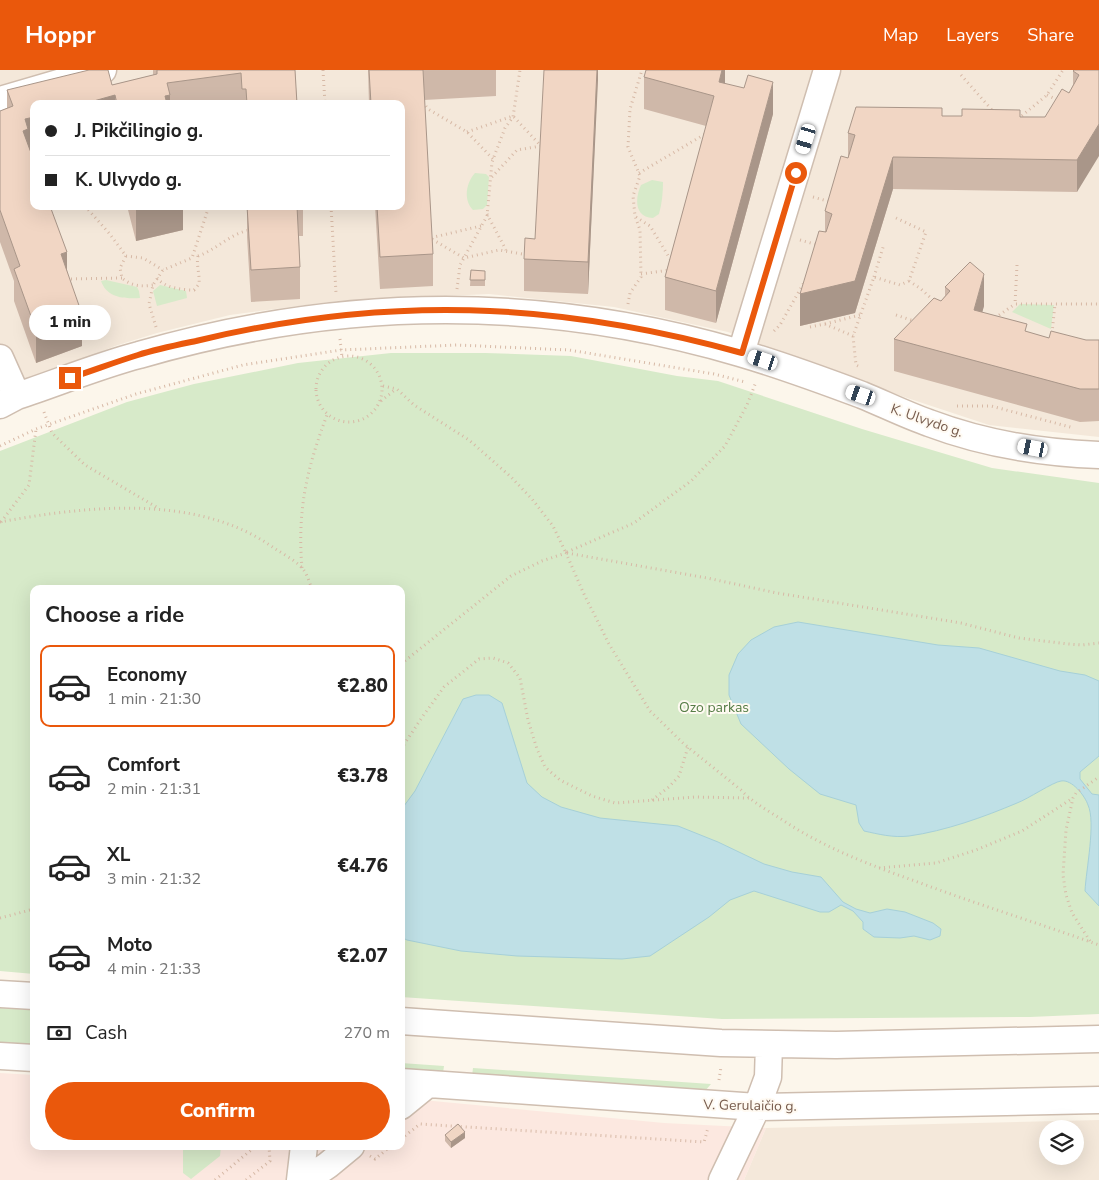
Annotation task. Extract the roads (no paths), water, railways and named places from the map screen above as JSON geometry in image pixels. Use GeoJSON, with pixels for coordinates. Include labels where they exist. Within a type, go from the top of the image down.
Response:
{"type":"FeatureCollection","features":[{"type":"Feature","properties":{"kind":"street"},"geometry":{"type":"LineString","coordinates":[[0,100],[104,70]]}},
{"type":"Feature","properties":{"kind":"street"},"geometry":{"type":"LineString","coordinates":[[742,353],[821,71]]}},
{"type":"Feature","properties":{"kind":"street","name":"K. Ulvydo g."},"geometry":{"type":"LineString","coordinates":[[17,397],[138,354],[246,328],[338,315],[402,310],[498,310],[538,313],[624,325],[742,353],[861,395],[931,424],[986,439],[1033,448],[1099,455]]}},
{"type":"Feature","properties":{"kind":"street"},"geometry":{"type":"LineString","coordinates":[[0,358],[17,397]]}},
{"type":"Feature","properties":{"kind":"street"},"geometry":{"type":"LineString","coordinates":[[0,994],[30,996]]}},
{"type":"Feature","properties":{"kind":"street"},"geometry":{"type":"LineString","coordinates":[[405,1021],[769,1044],[836,1045],[1099,1040]]}},
{"type":"Feature","properties":{"kind":"street"},"geometry":{"type":"LineString","coordinates":[[722,1180],[757,1107],[768,1077],[769,1044]]}},
{"type":"Feature","properties":{"kind":"street"},"geometry":{"type":"LineString","coordinates":[[0,1056],[30,1058]]}},
{"type":"Feature","properties":{"kind":"street","name":"V. Gerulaičio g."},"geometry":{"type":"LineString","coordinates":[[405,1082],[757,1107],[1099,1100]]}},
{"type":"Feature","properties":{"kind":"street"},"geometry":{"type":"LineString","coordinates":[[405,1103],[428,1084]]}},
{"type":"Feature","properties":{"kind":"street"},"geometry":{"type":"LineString","coordinates":[[300,1180],[304,1150]]}},
{"type":"Feature","properties":{"kind":"street"},"geometry":{"type":"LineString","coordinates":[[306,1180],[328,1166],[346,1150]]}},
{"type":"Feature","properties":{"kind":"water"},"geometry":{"type":"Polygon","coordinates":[[[798,622],[938,645],[979,648],[1060,671],[1085,675],[1099,681],[1099,756],[1080,772],[1080,779],[1092,794],[1099,795],[1099,906],[1085,891],[1091,834],[1090,813],[1084,797],[1074,785],[1065,781],[1057,782],[1017,803],[978,818],[923,834],[897,836],[880,834],[864,831],[859,823],[856,805],[820,794],[789,769],[741,724],[729,695],[729,675],[738,654],[751,640],[774,627],[798,622]]]}},
{"type":"Feature","properties":{"kind":"water"},"geometry":{"type":"Polygon","coordinates":[[[476,695],[489,695],[502,703],[527,783],[542,797],[561,807],[600,818],[678,826],[718,842],[764,864],[792,872],[821,877],[843,902],[856,909],[870,913],[887,909],[905,912],[933,923],[941,929],[940,936],[930,940],[914,936],[900,938],[874,937],[863,929],[863,922],[853,911],[841,905],[829,912],[820,912],[754,891],[730,900],[709,917],[650,956],[622,959],[517,956],[461,951],[407,940],[405,939],[405,805],[415,791],[463,699],[476,695]]]}},
{"type":"Feature","properties":{"kind":"park label","name":"Ozo parkas"},"geometry":{"type":"Point","coordinates":[714,707]}}]}
